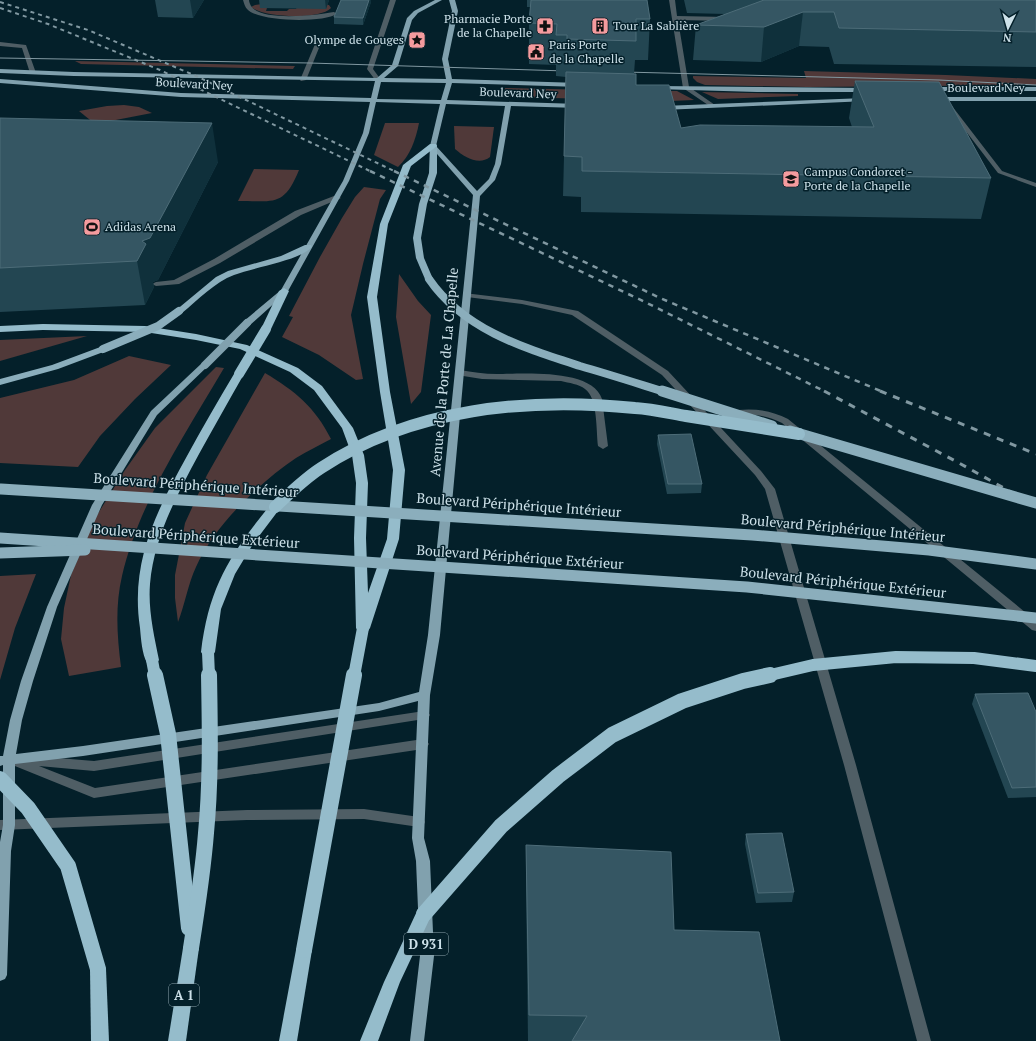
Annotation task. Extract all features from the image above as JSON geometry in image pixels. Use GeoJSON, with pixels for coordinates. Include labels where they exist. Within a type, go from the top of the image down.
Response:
{"type":"FeatureCollection","features":[{"type":"Feature","properties":{"kind":"highway"},"geometry":{"type":"LineString","coordinates":[[433,146],[433,173],[423,204],[417,238],[418,249],[423,267],[435,289],[452,307],[477,325],[498,335],[563,360],[798,434],[1036,503]]}},
{"type":"Feature","properties":{"kind":"highway"},"geometry":{"type":"LineString","coordinates":[[288,1041],[363,628],[393,539],[399,470],[385,392],[372,297],[384,224],[407,165],[433,146]]}},
{"type":"Feature","properties":{"kind":"highway"},"geometry":{"type":"LineString","coordinates":[[0,382],[55,367],[158,326],[219,279],[231,273],[284,258],[308,246]]}},
{"type":"Feature","properties":{"kind":"highway"},"geometry":{"type":"LineString","coordinates":[[192,948],[168,734],[144,620],[144,585],[148,554],[161,515],[208,427],[266,329],[284,291]]}},
{"type":"Feature","properties":{"kind":"highway"},"geometry":{"type":"LineString","coordinates":[[0,329],[43,327],[145,329],[196,337],[243,347],[294,370],[318,388],[347,428],[358,455],[362,483],[360,538],[363,628]]}},
{"type":"Feature","properties":{"kind":"highway"},"geometry":{"type":"LineString","coordinates":[[192,948],[204,857],[210,714],[208,652],[214,609],[229,570],[259,527],[275,507],[294,488],[328,463],[360,446],[387,435],[420,424],[483,410],[519,406],[557,404],[630,407],[798,434]]}},
{"type":"Feature","properties":{"kind":"highway","name":"Boulevard Périphérique Intérieur"},"geometry":{"type":"LineString","coordinates":[[0,489],[142,496],[752,535],[929,550],[1036,564]]}},
{"type":"Feature","properties":{"kind":"highway","name":"Boulevard Périphérique Extérieur"},"geometry":{"type":"LineString","coordinates":[[0,538],[747,587],[1036,618]]}},
{"type":"Feature","properties":{"kind":"highway"},"geometry":{"type":"LineString","coordinates":[[0,554],[140,547]]}},
{"type":"Feature","properties":{"kind":"highway"},"geometry":{"type":"LineString","coordinates":[[369,1041],[392,982],[424,914],[501,826],[558,776],[612,735],[682,701],[743,681],[814,665],[896,657],[974,658],[1036,666]]}},
{"type":"Feature","properties":{"kind":"highway"},"geometry":{"type":"LineString","coordinates":[[0,779],[28,808],[68,866],[98,969],[100,1041]]}},
{"type":"Feature","properties":{"kind":"highway","name":"A 1"},"geometry":{"type":"LineString","coordinates":[[177,1041],[192,948]]}},
{"type":"Feature","properties":{"kind":"main road"},"geometry":{"type":"LineString","coordinates":[[0,975],[5,854],[4,760],[27,681],[52,607],[97,505],[154,413],[247,324],[284,291],[346,181],[366,133],[378,80],[395,66],[409,19],[416,12],[439,0]]}},
{"type":"Feature","properties":{"kind":"main road"},"geometry":{"type":"LineString","coordinates":[[452,0],[454,11],[445,59],[449,81],[433,146],[477,195],[492,180],[498,164],[508,104]]}},
{"type":"Feature","properties":{"kind":"main road","name":"Boulevard Ney"},"geometry":{"type":"LineString","coordinates":[[0,71],[303,80],[449,81],[585,85]]}},
{"type":"Feature","properties":{"kind":"main road","name":"Boulevard Ney"},"geometry":{"type":"LineString","coordinates":[[0,81],[181,95],[589,106]]}},
{"type":"Feature","properties":{"kind":"main road"},"geometry":{"type":"LineString","coordinates":[[655,88],[877,90]]}},
{"type":"Feature","properties":{"kind":"main road","name":"Boulevard Ney"},"geometry":{"type":"LineString","coordinates":[[923,89],[1036,89]]}},
{"type":"Feature","properties":{"kind":"main road","name":"Boulevard Ney"},"geometry":{"type":"LineString","coordinates":[[928,99],[1036,99]]}},
{"type":"Feature","properties":{"kind":"main road"},"geometry":{"type":"LineString","coordinates":[[655,108],[874,100]]}},
{"type":"Feature","properties":{"kind":"main road","name":"Avenue de la Porte de La Chapelle"},"geometry":{"type":"LineString","coordinates":[[417,1041],[427,956],[423,875],[418,838],[424,695],[434,635],[477,195]]}},
{"type":"Feature","properties":{"kind":"main road"},"geometry":{"type":"LineString","coordinates":[[4,760],[83,751],[371,708],[424,695]]}},
{"type":"Feature","properties":{"kind":"street"},"geometry":{"type":"LineString","coordinates":[[246,0],[248,8],[255,13],[264,16],[308,17],[334,14]]}},
{"type":"Feature","properties":{"kind":"street"},"geometry":{"type":"LineString","coordinates":[[378,80],[370,69],[393,0]]}},
{"type":"Feature","properties":{"kind":"street"},"geometry":{"type":"LineString","coordinates":[[672,0],[686,88],[713,106]]}},
{"type":"Feature","properties":{"kind":"street"},"geometry":{"type":"LineString","coordinates":[[675,18],[737,19]]}},
{"type":"Feature","properties":{"kind":"street"},"geometry":{"type":"LineString","coordinates":[[303,80],[320,38]]}},
{"type":"Feature","properties":{"kind":"street"},"geometry":{"type":"LineString","coordinates":[[0,44],[24,46],[28,63],[33,73]]}},
{"type":"Feature","properties":{"kind":"street"},"geometry":{"type":"LineString","coordinates":[[944,99],[1000,172],[1036,185]]}},
{"type":"Feature","properties":{"kind":"street"},"geometry":{"type":"LineString","coordinates":[[156,284],[176,282],[298,213],[337,198]]}},
{"type":"Feature","properties":{"kind":"street"},"geometry":{"type":"LineString","coordinates":[[467,295],[522,302],[575,313],[665,373],[758,473],[770,490],[850,765],[924,1041]]}},
{"type":"Feature","properties":{"kind":"street"},"geometry":{"type":"LineString","coordinates":[[460,373],[484,376],[559,377],[575,381],[586,386],[596,395],[603,446]]}},
{"type":"Feature","properties":{"kind":"street"},"geometry":{"type":"LineString","coordinates":[[708,418],[755,410],[785,421],[1036,627]]}},
{"type":"Feature","properties":{"kind":"street"},"geometry":{"type":"LineString","coordinates":[[4,760],[94,766],[424,715]]}},
{"type":"Feature","properties":{"kind":"street"},"geometry":{"type":"LineString","coordinates":[[4,760],[94,793],[422,744]]}},
{"type":"Feature","properties":{"kind":"street"},"geometry":{"type":"LineString","coordinates":[[4,825],[246,815],[364,814],[419,822]]}},
{"type":"Feature","properties":{"kind":"shaded area"},"geometry":{"type":"Polygon","coordinates":[[[299,2],[329,5],[331,8],[325,12],[316,14],[291,16],[257,11],[251,7],[262,4],[260,8],[267,8],[266,11],[287,11],[289,9],[296,9],[299,2]]]}},
{"type":"Feature","properties":{"kind":"shaded area"},"geometry":{"type":"Polygon","coordinates":[[[75,61],[295,66],[293,69],[81,64],[75,61]]]}},
{"type":"Feature","properties":{"kind":"shaded area"},"geometry":{"type":"Polygon","coordinates":[[[804,71],[1036,79],[1036,85],[807,87],[705,85],[697,82],[693,78],[693,76],[806,78],[804,71]]]}},
{"type":"Feature","properties":{"kind":"shaded area"},"geometry":{"type":"Polygon","coordinates":[[[505,88],[637,91],[637,100],[504,97],[505,88]]]}},
{"type":"Feature","properties":{"kind":"shaded area"},"geometry":{"type":"Polygon","coordinates":[[[668,91],[677,91],[694,100],[671,101],[668,91]]]}},
{"type":"Feature","properties":{"kind":"shaded area"},"geometry":{"type":"Polygon","coordinates":[[[702,92],[798,94],[798,96],[718,99],[702,92]]]}},
{"type":"Feature","properties":{"kind":"shaded area"},"geometry":{"type":"Polygon","coordinates":[[[124,105],[139,107],[152,113],[95,124],[79,111],[107,106],[124,105]]]}},
{"type":"Feature","properties":{"kind":"shaded area"},"geometry":{"type":"Polygon","coordinates":[[[385,123],[419,123],[412,147],[406,158],[398,167],[374,155],[385,123]]]}},
{"type":"Feature","properties":{"kind":"shaded area"},"geometry":{"type":"Polygon","coordinates":[[[454,126],[494,127],[490,157],[486,160],[476,161],[463,155],[455,149],[454,126]]]}},
{"type":"Feature","properties":{"kind":"shaded area"},"geometry":{"type":"Polygon","coordinates":[[[254,169],[299,170],[294,182],[283,196],[269,201],[238,201],[254,169]]]}},
{"type":"Feature","properties":{"kind":"shaded area"},"geometry":{"type":"Polygon","coordinates":[[[364,187],[386,190],[380,199],[351,315],[363,379],[356,380],[319,355],[282,337],[293,317],[289,316],[320,257],[355,197],[364,187]]]}},
{"type":"Feature","properties":{"kind":"shaded area"},"geometry":{"type":"Polygon","coordinates":[[[399,274],[418,301],[431,315],[421,392],[411,404],[396,317],[399,274]]]}},
{"type":"Feature","properties":{"kind":"shaded area"},"geometry":{"type":"Polygon","coordinates":[[[87,336],[0,361],[0,340],[87,336]]]}},
{"type":"Feature","properties":{"kind":"shaded area"},"geometry":{"type":"Polygon","coordinates":[[[129,356],[171,365],[135,399],[100,436],[78,467],[0,463],[0,398],[74,380],[129,356]]]}},
{"type":"Feature","properties":{"kind":"shaded area"},"geometry":{"type":"Polygon","coordinates":[[[216,367],[224,368],[165,469],[140,521],[130,548],[122,576],[118,599],[118,644],[121,667],[69,676],[61,639],[64,608],[71,575],[94,520],[125,470],[155,428],[216,367]]]}},
{"type":"Feature","properties":{"kind":"shaded area"},"geometry":{"type":"Polygon","coordinates":[[[265,373],[295,393],[311,409],[331,439],[300,455],[282,468],[239,506],[226,521],[214,536],[196,567],[178,622],[175,598],[175,575],[185,523],[207,475],[265,373]]]}},
{"type":"Feature","properties":{"kind":"shaded area"},"geometry":{"type":"Polygon","coordinates":[[[36,574],[15,628],[0,680],[0,576],[36,574]]]}},
{"type":"Feature","properties":{"kind":"building"},"geometry":{"type":"Polygon","coordinates":[[[341,0],[369,0],[363,18],[334,17],[341,0]]]}},
{"type":"Feature","properties":{"kind":"building"},"geometry":{"type":"Polygon","coordinates":[[[531,0],[647,0],[650,19],[636,19],[636,41],[567,39],[567,35],[556,35],[557,24],[529,23],[531,0]]]}},
{"type":"Feature","properties":{"kind":"building"},"geometry":{"type":"Polygon","coordinates":[[[764,0],[1036,0],[1036,32],[839,28],[834,12],[803,12],[764,27],[696,25],[764,0]]]}},
{"type":"Feature","properties":{"kind":"building"},"geometry":{"type":"Polygon","coordinates":[[[566,72],[636,74],[636,85],[669,85],[681,128],[700,125],[874,127],[855,81],[939,82],[991,178],[582,171],[582,157],[564,156],[566,72]]]}},
{"type":"Feature","properties":{"kind":"building","name":"Adidas Arena"},"geometry":{"type":"Polygon","coordinates":[[[0,118],[212,123],[150,238],[142,241],[146,244],[137,261],[0,268],[0,118]]]}},
{"type":"Feature","properties":{"kind":"building"},"geometry":{"type":"Polygon","coordinates":[[[691,434],[702,484],[668,484],[658,435],[691,434]]]}},
{"type":"Feature","properties":{"kind":"building"},"geometry":{"type":"Polygon","coordinates":[[[1028,693],[1036,712],[1036,787],[1012,788],[975,694],[1028,693]]]}},
{"type":"Feature","properties":{"kind":"building"},"geometry":{"type":"Polygon","coordinates":[[[782,833],[794,892],[758,893],[746,834],[782,833]]]}},
{"type":"Feature","properties":{"kind":"building"},"geometry":{"type":"Polygon","coordinates":[[[526,845],[671,852],[674,930],[759,932],[780,1041],[572,1041],[587,1016],[529,1015],[526,845]]]}},
{"type":"Feature","properties":{"kind":"tram line"},"geometry":{"type":"LineString","coordinates":[[0,58],[310,63],[566,71]]}},
{"type":"Feature","properties":{"kind":"tram line"},"geometry":{"type":"LineString","coordinates":[[624,72],[939,80],[1036,85]]}},
{"type":"Feature","properties":{"kind":"railway"},"geometry":{"type":"LineString","coordinates":[[0,2],[88,30],[196,76],[396,172]]}},
{"type":"Feature","properties":{"kind":"railway"},"geometry":{"type":"LineString","coordinates":[[0,8],[48,24],[160,70],[372,172]]}},
{"type":"Feature","properties":{"kind":"railway"},"geometry":{"type":"LineString","coordinates":[[370,171],[645,302],[824,391]]}},
{"type":"Feature","properties":{"kind":"railway"},"geometry":{"type":"LineString","coordinates":[[394,171],[660,298],[883,392]]}},
{"type":"Feature","properties":{"kind":"railway"},"geometry":{"type":"LineString","coordinates":[[824,391],[1036,506]]}},
{"type":"Feature","properties":{"kind":"railway"},"geometry":{"type":"LineString","coordinates":[[880,391],[1036,454]]}},
{"type":"Feature","properties":{"kind":"place","name":"Pharmacie Porte de la Chapelle"},"geometry":{"type":"Point","coordinates":[545,26]}},
{"type":"Feature","properties":{"kind":"place","name":"Tour La Sablière"},"geometry":{"type":"Point","coordinates":[600,26]}},
{"type":"Feature","properties":{"kind":"place","name":"Olympe de Gouges"},"geometry":{"type":"Point","coordinates":[417,40]}},
{"type":"Feature","properties":{"kind":"place","name":"Paris Porte de la Chapelle"},"geometry":{"type":"Point","coordinates":[536,52]}},
{"type":"Feature","properties":{"kind":"place","name":"Campus Condorcet - Porte de la Chapelle"},"geometry":{"type":"Point","coordinates":[791,179]}},
{"type":"Feature","properties":{"kind":"place","name":"Adidas Arena"},"geometry":{"type":"Point","coordinates":[92,227]}}]}
